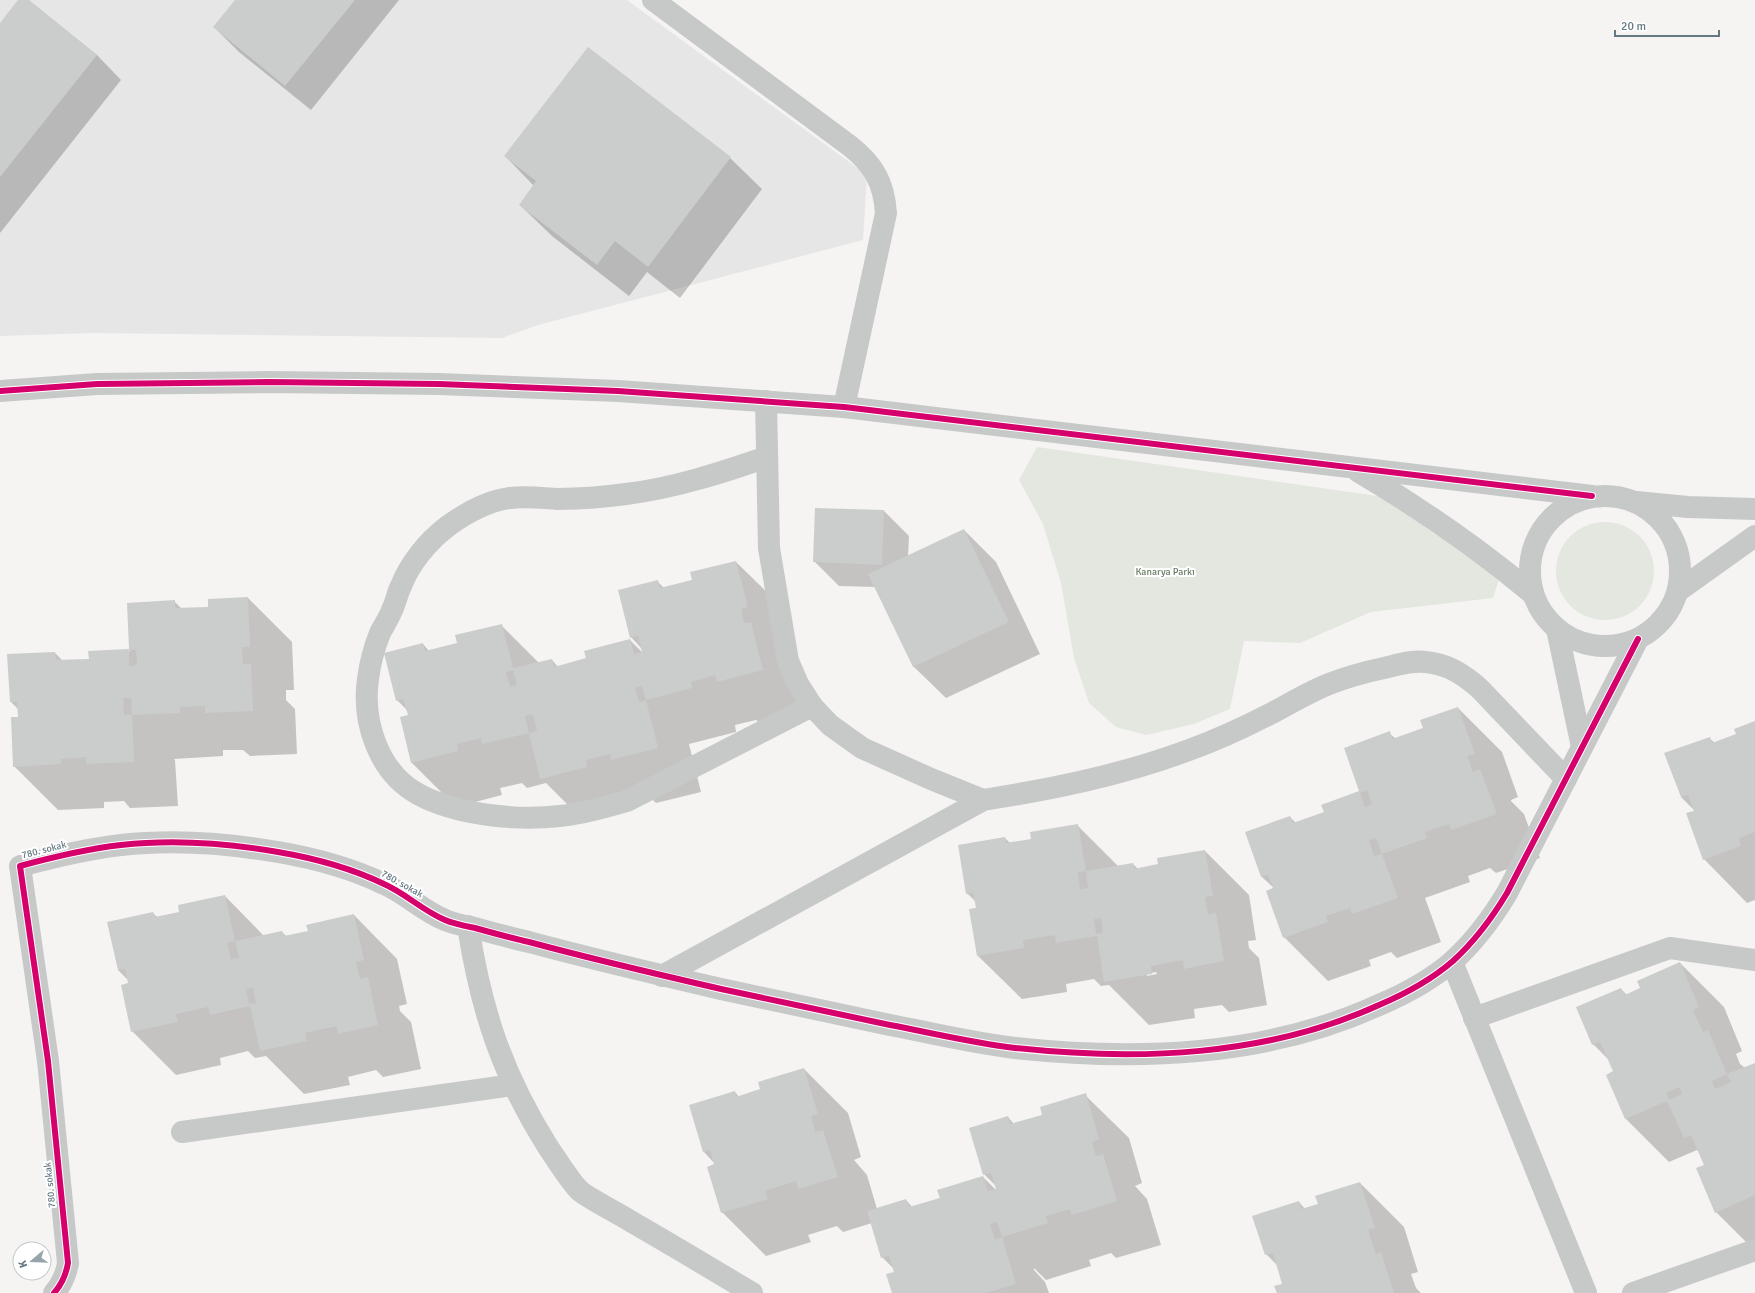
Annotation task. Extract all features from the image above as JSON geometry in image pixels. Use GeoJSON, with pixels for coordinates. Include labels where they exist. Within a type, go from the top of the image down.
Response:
{"type":"FeatureCollection","features":[{"type":"Feature","properties":{"kind":"street"},"geometry":{"type":"LineString","coordinates":[[653,0],[850,146],[862,156],[873,169],[881,184],[885,198],[886,213],[844,407]]}},
{"type":"Feature","properties":{"kind":"street"},"geometry":{"type":"LineString","coordinates":[[0,391],[96,384],[182,382],[439,384],[618,391],[844,407],[1592,496],[1614,496],[1635,502],[1688,507],[1755,509]]}},
{"type":"Feature","properties":{"kind":"street"},"geometry":{"type":"LineString","coordinates":[[766,401],[769,548],[788,661],[798,684],[812,706],[830,725],[862,748],[931,779],[983,800]]}},
{"type":"Feature","properties":{"kind":"street"},"geometry":{"type":"LineString","coordinates":[[767,457],[725,472],[682,484],[618,495],[568,499],[511,498],[488,504],[447,526],[430,542],[414,562],[401,586],[392,610],[381,632],[372,655],[368,679],[368,716],[372,734],[379,751],[389,768],[401,782],[416,793],[433,801],[470,811],[526,818],[581,813],[627,801],[812,706]]}},
{"type":"Feature","properties":{"kind":"street"},"geometry":{"type":"LineString","coordinates":[[1352,468],[1407,500],[1459,536],[1533,594]]}},
{"type":"Feature","properties":{"kind":"street"},"geometry":{"type":"LineString","coordinates":[[1592,496],[1572,503],[1554,515],[1540,531],[1532,551],[1530,573],[1533,594],[1542,614],[1557,630],[1575,641],[1596,646],[1618,646],[1638,639],[1656,628],[1669,611],[1678,591],[1680,570],[1677,548],[1667,529],[1653,513],[1635,502]]}},
{"type":"Feature","properties":{"kind":"street"},"geometry":{"type":"LineString","coordinates":[[1678,591],[1755,536]]}},
{"type":"Feature","properties":{"kind":"street"},"geometry":{"type":"LineString","coordinates":[[1557,630],[1582,747]]}},
{"type":"Feature","properties":{"kind":"street"},"geometry":{"type":"LineString","coordinates":[[752,1293],[580,1190],[555,1157],[532,1122],[513,1085],[497,1047],[484,1008],[474,967],[468,926],[662,976],[957,1039],[1013,1048],[1128,1055],[1186,1053],[1231,1048],[1322,1028],[1359,1015],[1428,980],[1452,962],[1473,942],[1504,900],[1638,639]]}},
{"type":"Feature","properties":{"kind":"street"},"geometry":{"type":"LineString","coordinates":[[662,976],[983,800],[1046,790],[1092,780],[1146,765],[1231,733],[1272,713],[1300,697],[1329,684],[1359,674],[1408,662],[1440,664],[1468,678],[1566,779]]}},
{"type":"Feature","properties":{"kind":"street","name":"780. sokak"},"geometry":{"type":"LineString","coordinates":[[54,1293],[66,1275],[68,1263],[48,1061],[20,866],[71,853],[123,845],[176,842],[229,845],[282,853],[335,866],[385,884],[444,920],[468,926]]}},
{"type":"Feature","properties":{"kind":"street"},"geometry":{"type":"LineString","coordinates":[[1474,1018],[1670,948],[1755,960]]}},
{"type":"Feature","properties":{"kind":"street"},"geometry":{"type":"LineString","coordinates":[[1452,962],[1586,1293]]}},
{"type":"Feature","properties":{"kind":"street"},"geometry":{"type":"LineString","coordinates":[[182,1132],[513,1085]]}},
{"type":"Feature","properties":{"kind":"street"},"geometry":{"type":"LineString","coordinates":[[1633,1293],[1755,1250]]}},
{"type":"Feature","properties":{"kind":"shaded area"},"geometry":{"type":"Polygon","coordinates":[[[0,0],[627,0],[867,175],[863,240],[538,325],[502,338],[92,333],[0,336],[0,0]]]}},
{"type":"Feature","properties":{"kind":"green space","name":"Kanarya Parkı"},"geometry":{"type":"Polygon","coordinates":[[[1037,447],[1405,500],[1504,564],[1493,598],[1371,612],[1300,643],[1244,641],[1230,709],[1194,724],[1146,735],[1116,727],[1089,703],[1074,658],[1061,583],[1043,524],[1019,480],[1037,447]]]}},
{"type":"Feature","properties":{"kind":"green space"},"geometry":{"type":"Polygon","coordinates":[[[1605,522],[1624,526],[1640,536],[1650,552],[1654,571],[1650,590],[1640,606],[1624,616],[1605,620],[1586,616],[1570,606],[1560,590],[1556,571],[1560,552],[1570,536],[1586,526],[1605,522]]]}},
{"type":"Feature","properties":{"kind":"building"},"geometry":{"type":"Polygon","coordinates":[[[18,0],[29,0],[97,55],[0,177],[0,23],[18,0]]]}},
{"type":"Feature","properties":{"kind":"building"},"geometry":{"type":"Polygon","coordinates":[[[235,0],[355,0],[285,86],[213,27],[235,0]]]}},
{"type":"Feature","properties":{"kind":"building"},"geometry":{"type":"Polygon","coordinates":[[[588,47],[731,157],[648,267],[615,241],[597,265],[519,205],[536,181],[504,156],[588,47]]]}},
{"type":"Feature","properties":{"kind":"building"},"geometry":{"type":"Polygon","coordinates":[[[815,508],[884,510],[882,565],[813,562],[815,508]]]}},
{"type":"Feature","properties":{"kind":"building"},"geometry":{"type":"Polygon","coordinates":[[[964,529],[1009,622],[913,667],[868,574],[964,529]]]}},
{"type":"Feature","properties":{"kind":"building"},"geometry":{"type":"Polygon","coordinates":[[[736,561],[748,607],[741,609],[744,623],[751,622],[763,670],[717,682],[715,675],[691,682],[692,688],[646,700],[658,748],[611,760],[610,754],[586,760],[587,767],[540,779],[529,733],[482,744],[481,738],[457,744],[458,751],[411,763],[400,717],[408,715],[403,699],[396,701],[384,653],[423,643],[425,651],[457,643],[455,635],[502,624],[513,668],[552,659],[554,667],[586,658],[584,651],[630,639],[634,654],[642,652],[638,636],[630,638],[618,590],[658,580],[660,588],[692,580],[690,572],[736,561]],[[513,670],[506,672],[510,687],[517,685],[513,670]],[[642,686],[635,688],[639,702],[646,700],[642,686]],[[533,714],[525,716],[529,733],[537,731],[533,714]]]}},
{"type":"Feature","properties":{"kind":"building"},"geometry":{"type":"Polygon","coordinates":[[[248,597],[250,647],[242,647],[243,664],[251,664],[253,711],[205,713],[205,706],[180,707],[180,713],[132,715],[134,762],[86,764],[86,757],[61,759],[61,764],[13,767],[11,717],[18,717],[17,702],[10,702],[7,654],[55,652],[56,660],[89,659],[88,651],[129,649],[127,603],[175,600],[175,608],[208,607],[208,599],[248,597]],[[129,650],[129,666],[137,665],[136,650],[129,650]],[[123,698],[124,715],[132,715],[131,698],[123,698]]]}},
{"type":"Feature","properties":{"kind":"building"},"geometry":{"type":"Polygon","coordinates":[[[1458,707],[1475,754],[1467,756],[1473,772],[1480,769],[1497,814],[1451,830],[1449,824],[1425,832],[1427,838],[1382,854],[1398,898],[1352,914],[1350,908],[1326,916],[1328,922],[1283,938],[1266,891],[1273,888],[1268,875],[1261,877],[1245,832],[1290,816],[1293,823],[1324,812],[1321,805],[1359,791],[1344,748],[1390,731],[1392,739],[1423,728],[1420,720],[1458,707]],[[1367,790],[1360,793],[1365,807],[1372,804],[1367,790]],[[1376,838],[1369,840],[1374,856],[1382,854],[1376,838]]]}},
{"type":"Feature","properties":{"kind":"building"},"geometry":{"type":"Polygon","coordinates":[[[1755,721],[1755,832],[1739,838],[1741,846],[1703,860],[1686,813],[1694,811],[1688,795],[1681,797],[1664,753],[1710,737],[1712,743],[1736,734],[1734,729],[1755,721]]]}},
{"type":"Feature","properties":{"kind":"building"},"geometry":{"type":"Polygon","coordinates":[[[1078,824],[1086,871],[1133,863],[1134,869],[1158,864],[1157,858],[1205,850],[1213,896],[1205,897],[1208,914],[1216,913],[1224,961],[1184,969],[1183,960],[1151,966],[1152,974],[1104,982],[1097,936],[1056,943],[1055,935],[1023,940],[1024,948],[977,956],[969,909],[976,908],[973,893],[966,894],[958,845],[1005,837],[1006,843],[1031,839],[1030,832],[1078,824]],[[1086,871],[1078,872],[1080,889],[1088,888],[1086,871]],[[1101,918],[1094,919],[1096,934],[1103,933],[1101,918]]]}},
{"type":"Feature","properties":{"kind":"building"},"geometry":{"type":"Polygon","coordinates":[[[225,895],[235,941],[282,931],[284,936],[308,931],[306,925],[354,914],[364,960],[356,962],[360,979],[368,977],[378,1025],[338,1034],[337,1026],[305,1033],[307,1041],[260,1051],[250,1006],[210,1015],[208,1007],[176,1014],[178,1022],[131,1032],[121,985],[128,983],[125,969],[118,970],[107,922],[153,912],[155,917],[179,912],[178,905],[225,895]],[[235,941],[227,943],[231,959],[239,958],[235,941]],[[253,988],[246,989],[249,1004],[256,1003],[253,988]]]}},
{"type":"Feature","properties":{"kind":"building"},"geometry":{"type":"Polygon","coordinates":[[[1680,962],[1699,1007],[1693,1010],[1703,1032],[1708,1030],[1727,1074],[1755,1063],[1755,1195],[1715,1213],[1696,1168],[1704,1165],[1691,1135],[1684,1138],[1667,1101],[1625,1119],[1606,1075],[1613,1071],[1600,1042],[1592,1045],[1576,1007],[1621,988],[1625,995],[1640,988],[1637,981],[1680,962]],[[1727,1074],[1712,1081],[1715,1089],[1731,1082],[1727,1074]],[[1679,1087],[1666,1093],[1669,1100],[1682,1094],[1679,1087]]]}},
{"type":"Feature","properties":{"kind":"building"},"geometry":{"type":"Polygon","coordinates":[[[804,1068],[818,1114],[811,1116],[815,1132],[823,1130],[838,1177],[798,1189],[796,1181],[765,1191],[768,1199],[721,1213],[707,1167],[714,1164],[710,1150],[703,1152],[689,1105],[735,1091],[736,1097],[760,1089],[758,1082],[804,1068]]]}},
{"type":"Feature","properties":{"kind":"building"},"geometry":{"type":"Polygon","coordinates":[[[1086,1093],[1099,1139],[1092,1142],[1096,1156],[1103,1154],[1117,1201],[1072,1215],[1070,1209],[1046,1216],[1048,1223],[1002,1237],[1016,1284],[986,1293],[892,1293],[886,1274],[894,1272],[889,1256],[881,1258],[867,1211],[906,1199],[909,1207],[940,1198],[937,1190],[983,1176],[988,1191],[996,1189],[991,1173],[983,1175],[969,1128],[1008,1116],[1010,1124],[1042,1115],[1040,1107],[1086,1093]],[[997,1222],[990,1224],[995,1239],[1002,1237],[997,1222]]]}},
{"type":"Feature","properties":{"kind":"building"},"geometry":{"type":"Polygon","coordinates":[[[1360,1182],[1375,1228],[1368,1230],[1376,1254],[1381,1252],[1394,1293],[1277,1293],[1274,1286],[1282,1284],[1273,1253],[1265,1255],[1252,1216],[1299,1201],[1301,1209],[1318,1204],[1315,1196],[1360,1182]]]}},
{"type":"Feature","properties":{"kind":"cycle path"},"geometry":{"type":"LineString","coordinates":[[0,391],[97,384],[268,382],[439,384],[618,391],[844,407],[1592,496]]}},
{"type":"Feature","properties":{"kind":"cycle path"},"geometry":{"type":"LineString","coordinates":[[54,1293],[63,1279],[68,1263],[48,1061],[20,866],[82,851],[141,843],[200,843],[258,849],[291,854],[345,868],[392,888],[429,912],[456,924],[721,989],[952,1038],[1015,1048],[1107,1054],[1154,1054],[1200,1051],[1246,1045],[1291,1035],[1336,1022],[1379,1005],[1427,980],[1445,968],[1469,945],[1483,929],[1507,893],[1638,639]]}}]}
